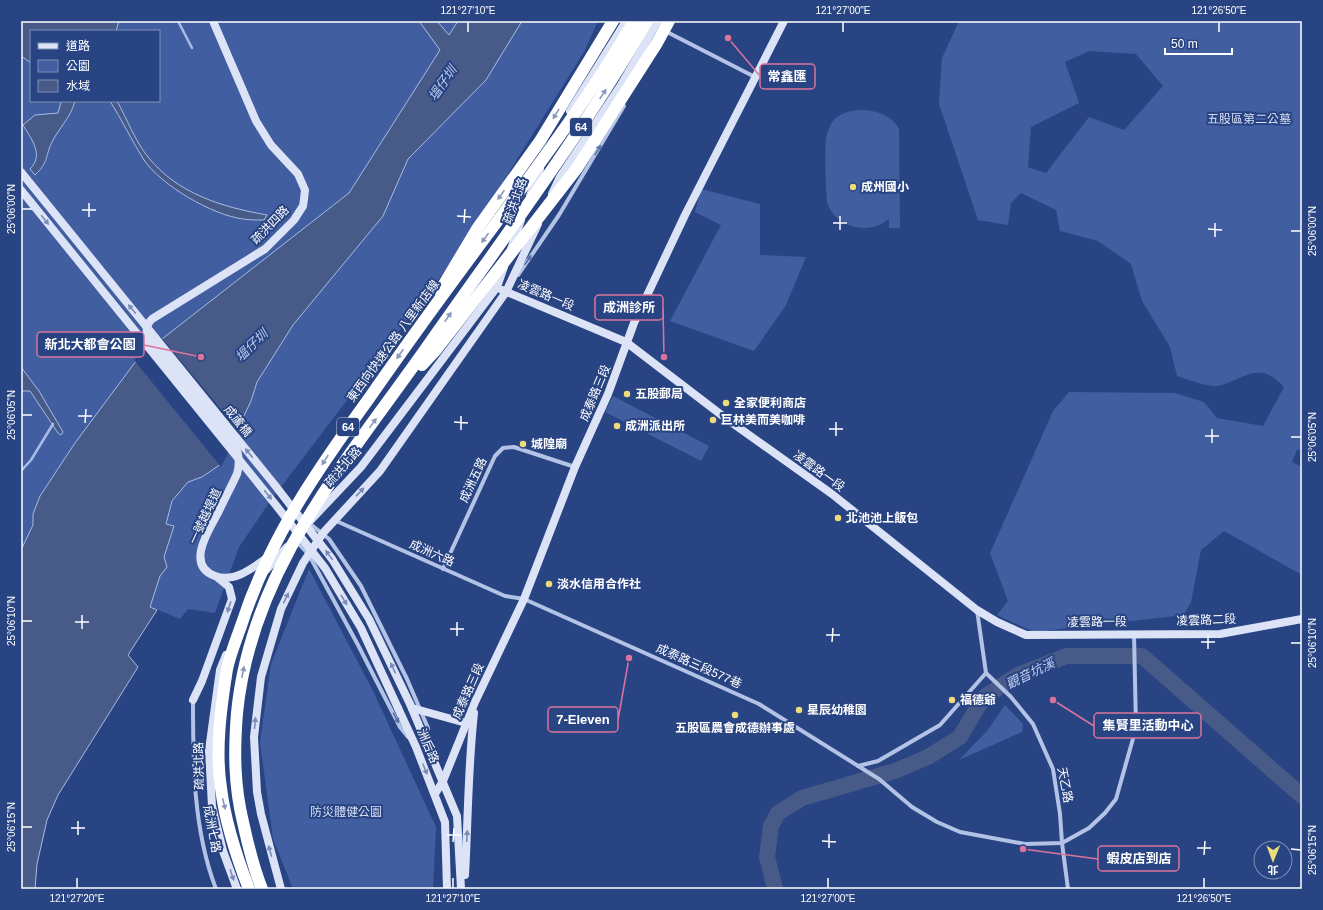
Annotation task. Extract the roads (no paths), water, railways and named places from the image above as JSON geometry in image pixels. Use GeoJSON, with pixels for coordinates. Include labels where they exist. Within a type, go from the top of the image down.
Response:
{"type":"FeatureCollection","features":[{"type":"Feature","properties":{"kind":"highway"},"geometry":{"type":"LineString","coordinates":[[414,333],[477,229],[540,141],[613,21]]}},
{"type":"Feature","properties":{"kind":"highway","name":"東西向快速公路 八里新店線"},"geometry":{"type":"LineString","coordinates":[[249,889],[239,864],[221,789],[219,737],[228,667],[250,598],[270,552],[287,520],[332,450],[414,333],[551,148],[620,45],[634,21]]}},
{"type":"Feature","properties":{"kind":"highway","name":"64"},"geometry":{"type":"LineString","coordinates":[[262,889],[254,872],[237,796],[234,769],[235,741],[240,687],[246,656],[264,602],[276,573],[300,531],[350,454],[561,158],[624,62],[648,21]]}},
{"type":"Feature","properties":{"kind":"highway"},"geometry":{"type":"LineString","coordinates":[[397,390],[435,352],[577,168],[668,27]]}},
{"type":"Feature","properties":{"kind":"street","name":"疏洪四路"},"geometry":{"type":"LineString","coordinates":[[213,21],[256,121],[272,145],[298,174],[305,190],[304,199],[294,220],[266,249],[152,319],[146,328],[149,338],[234,443]]}},
{"type":"Feature","properties":{"kind":"street","name":"疏洪北路"},"geometry":{"type":"LineString","coordinates":[[237,889],[224,851],[212,806],[209,750],[220,670],[257,579],[361,468],[496,287],[548,146],[626,21]]}},
{"type":"Feature","properties":{"kind":"street"},"geometry":{"type":"LineString","coordinates":[[506,292],[560,177],[621,85],[658,21]]}},
{"type":"Feature","properties":{"kind":"street"},"geometry":{"type":"LineString","coordinates":[[281,889],[261,814],[257,792],[254,737],[256,709],[261,676],[281,609],[308,555],[323,533],[380,471],[559,215],[668,27],[674,21]]}},
{"type":"Feature","properties":{"kind":"street","name":"成泰路三段"},"geometry":{"type":"LineString","coordinates":[[435,794],[443,781],[475,702],[524,599],[575,467],[608,394],[626,342],[685,215],[784,21]]}},
{"type":"Feature","properties":{"kind":"street"},"geometry":{"type":"LineString","coordinates":[[668,27],[755,78]]}},
{"type":"Feature","properties":{"kind":"street","name":"成蘆橋"},"geometry":{"type":"LineString","coordinates":[[21,172],[274,484],[332,559],[370,619],[411,706]]}},
{"type":"Feature","properties":{"kind":"street","name":"成蘆橋"},"geometry":{"type":"LineString","coordinates":[[21,190],[325,568],[362,628],[398,708]]}},
{"type":"Feature","properties":{"kind":"street","name":"凌雲路一段"},"geometry":{"type":"LineString","coordinates":[[496,287],[626,342],[728,420],[832,494],[977,610],[997,622],[1026,635],[1134,633]]}},
{"type":"Feature","properties":{"kind":"street","name":"一號越堤道"},"geometry":{"type":"LineString","coordinates":[[193,700],[202,681],[232,599],[229,587],[207,572],[202,566],[201,547],[238,474],[239,461],[234,443]]}},
{"type":"Feature","properties":{"kind":"street","name":"成洲五路"},"geometry":{"type":"LineString","coordinates":[[443,569],[495,456],[504,448],[514,447],[575,467]]}},
{"type":"Feature","properties":{"kind":"street","name":"成洲六路"},"geometry":{"type":"LineString","coordinates":[[334,520],[505,596],[524,599]]}},
{"type":"Feature","properties":{"kind":"street"},"geometry":{"type":"LineString","coordinates":[[309,523],[323,533],[336,548],[361,586],[428,728],[426,742]]}},
{"type":"Feature","properties":{"kind":"street"},"geometry":{"type":"LineString","coordinates":[[214,576],[222,578],[239,575],[294,539],[308,555],[358,645],[400,727],[416,747]]}},
{"type":"Feature","properties":{"kind":"street","name":"成泰路三段577巷"},"geometry":{"type":"LineString","coordinates":[[524,599],[759,704],[879,779],[912,807],[937,822],[960,832],[1025,844],[1062,843]]}},
{"type":"Feature","properties":{"kind":"street"},"geometry":{"type":"LineString","coordinates":[[858,766],[878,761],[940,725],[986,673],[977,610]]}},
{"type":"Feature","properties":{"kind":"street","name":"凌雲路二段"},"geometry":{"type":"LineString","coordinates":[[1134,633],[1220,634],[1302,619]]}},
{"type":"Feature","properties":{"kind":"street"},"geometry":{"type":"LineString","coordinates":[[1062,843],[1089,828],[1105,813],[1116,799],[1136,728],[1134,633]]}},
{"type":"Feature","properties":{"kind":"street","name":"天乙路"},"geometry":{"type":"LineString","coordinates":[[986,673],[1011,697],[1033,724],[1053,769],[1060,814],[1068,889]]}},
{"type":"Feature","properties":{"kind":"street","name":"成洲七路"},"geometry":{"type":"LineString","coordinates":[[193,700],[193,765],[198,817],[210,872],[216,889]]}},
{"type":"Feature","properties":{"kind":"street"},"geometry":{"type":"LineString","coordinates":[[462,889],[469,808],[470,751],[475,702]]}},
{"type":"Feature","properties":{"kind":"street"},"geometry":{"type":"LineString","coordinates":[[411,706],[421,712],[466,724]]}},
{"type":"Feature","properties":{"kind":"street","name":"洲后路"},"geometry":{"type":"LineString","coordinates":[[411,706],[443,781]]}},
{"type":"Feature","properties":{"kind":"street","name":"洲后路"},"geometry":{"type":"LineString","coordinates":[[398,708],[435,794]]}},
{"type":"Feature","properties":{"kind":"street"},"geometry":{"type":"LineString","coordinates":[[443,781],[457,816],[462,889]]}},
{"type":"Feature","properties":{"kind":"street"},"geometry":{"type":"LineString","coordinates":[[435,794],[445,822],[447,889]]}},
{"type":"Feature","properties":{"kind":"water"},"geometry":{"type":"Polygon","coordinates":[[[21,21],[119,21],[116,30],[30,30],[30,62],[21,56],[21,21]]]}},
{"type":"Feature","properties":{"kind":"water","name":"塭仔圳"},"geometry":{"type":"Polygon","coordinates":[[[419,21],[437,21],[449,35],[458,21],[522,21],[486,80],[408,159],[383,216],[293,325],[257,382],[251,401],[221,464],[202,477],[188,482],[172,501],[166,524],[174,526],[164,557],[167,567],[160,576],[150,607],[157,610],[128,655],[138,667],[58,795],[47,820],[37,864],[35,889],[21,889],[21,550],[33,525],[33,514],[40,496],[75,443],[139,357],[349,193],[440,50],[419,21]]]}},
{"type":"Feature","properties":{"kind":"water"},"geometry":{"type":"Polygon","coordinates":[[[61,102],[75,102],[71,112],[52,142],[45,163],[35,175],[30,169],[36,158],[35,147],[23,125],[35,115],[58,113],[61,102]]]}},
{"type":"Feature","properties":{"kind":"water"},"geometry":{"type":"Polygon","coordinates":[[[111,102],[118,102],[143,151],[160,170],[173,181],[187,190],[217,203],[267,215],[264,220],[250,220],[217,212],[175,189],[152,170],[144,160],[111,102]]]}},
{"type":"Feature","properties":{"kind":"water"},"geometry":{"type":"Polygon","coordinates":[[[21,367],[39,391],[63,432],[61,435],[58,433],[30,391],[21,391],[21,367]]]}},
{"type":"Feature","properties":{"kind":"waterway"},"geometry":{"type":"LineString","coordinates":[[178,21],[192,48]]}},
{"type":"Feature","properties":{"kind":"waterway"},"geometry":{"type":"LineString","coordinates":[[21,471],[31,460],[53,424]]}},
{"type":"Feature","properties":{"kind":"waterway","name":"觀音坑溪"},"geometry":{"type":"LineString","coordinates":[[775,889],[767,857],[771,826],[778,813],[802,798],[895,771],[928,757],[960,737],[983,698],[1018,675],[1066,656],[1142,656],[1302,796]]}},
{"type":"Feature","properties":{"kind":"place","name":"常鑫匯"},"geometry":{"type":"Point","coordinates":[728,38]}},
{"type":"Feature","properties":{"kind":"place","name":"成州國小"},"geometry":{"type":"Point","coordinates":[853,187]}},
{"type":"Feature","properties":{"kind":"place","name":"新北大都會公園"},"geometry":{"type":"Point","coordinates":[201,357]}},
{"type":"Feature","properties":{"kind":"place","name":"成洲診所"},"geometry":{"type":"Point","coordinates":[664,357]}},
{"type":"Feature","properties":{"kind":"place","name":"五股郵局"},"geometry":{"type":"Point","coordinates":[627,394]}},
{"type":"Feature","properties":{"kind":"place","name":"全家便利商店"},"geometry":{"type":"Point","coordinates":[726,403]}},
{"type":"Feature","properties":{"kind":"place","name":"巨林美而美咖啡"},"geometry":{"type":"Point","coordinates":[713,420]}},
{"type":"Feature","properties":{"kind":"place","name":"成洲派出所"},"geometry":{"type":"Point","coordinates":[617,426]}},
{"type":"Feature","properties":{"kind":"place","name":"城隍廟"},"geometry":{"type":"Point","coordinates":[523,444]}},
{"type":"Feature","properties":{"kind":"place","name":"北池池上飯包"},"geometry":{"type":"Point","coordinates":[838,518]}},
{"type":"Feature","properties":{"kind":"place","name":"淡水信用合作社"},"geometry":{"type":"Point","coordinates":[549,584]}},
{"type":"Feature","properties":{"kind":"place","name":"7-Eleven"},"geometry":{"type":"Point","coordinates":[629,658]}},
{"type":"Feature","properties":{"kind":"place","name":"福德爺"},"geometry":{"type":"Point","coordinates":[952,700]}},
{"type":"Feature","properties":{"kind":"place","name":"集賢里活動中心"},"geometry":{"type":"Point","coordinates":[1053,700]}},
{"type":"Feature","properties":{"kind":"place","name":"星辰幼稚園"},"geometry":{"type":"Point","coordinates":[799,710]}},
{"type":"Feature","properties":{"kind":"place","name":"五股區農會成德辦事處"},"geometry":{"type":"Point","coordinates":[735,715]}},
{"type":"Feature","properties":{"kind":"place","name":"蝦皮店到店"},"geometry":{"type":"Point","coordinates":[1023,849]}},
{"type":"Feature","properties":{"kind":"park label","name":"五股區第二公墓"},"geometry":{"type":"Point","coordinates":[1249,119]}},
{"type":"Feature","properties":{"kind":"park label","name":"防災體健公園"},"geometry":{"type":"Point","coordinates":[346,812]}}]}
